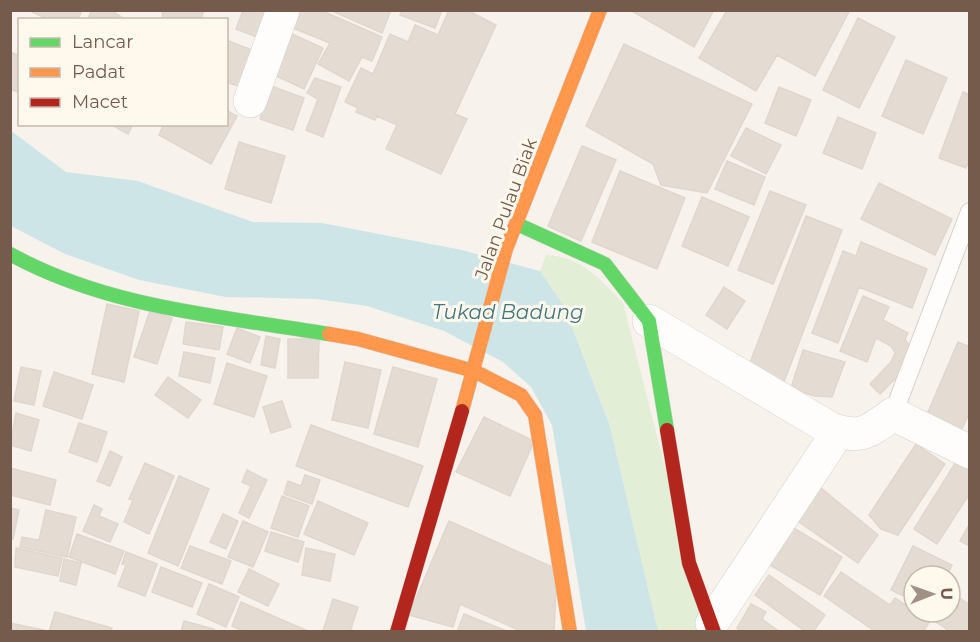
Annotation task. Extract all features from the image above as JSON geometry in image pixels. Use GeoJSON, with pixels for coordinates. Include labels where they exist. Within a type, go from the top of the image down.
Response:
{"type":"FeatureCollection","features":[{"type":"Feature","properties":{"kind":"street"},"geometry":{"type":"LineString","coordinates":[[250,101],[283,10]]}},
{"type":"Feature","properties":{"kind":"street","name":"Jalan Pulau Biak"},"geometry":{"type":"LineString","coordinates":[[397,632],[507,249],[600,10]]}},
{"type":"Feature","properties":{"kind":"street"},"geometry":{"type":"LineString","coordinates":[[517,224],[605,264],[649,321],[838,432],[852,435],[864,434],[893,414],[969,452]]}},
{"type":"Feature","properties":{"kind":"street"},"geometry":{"type":"LineString","coordinates":[[10,254],[48,275],[119,298],[358,339],[475,365],[521,395],[535,415],[570,632]]}},
{"type":"Feature","properties":{"kind":"street"},"geometry":{"type":"LineString","coordinates":[[649,321],[689,563],[713,627]]}},
{"type":"Feature","properties":{"kind":"street"},"geometry":{"type":"LineString","coordinates":[[713,627],[838,432]]}},
{"type":"Feature","properties":{"kind":"lane"},"geometry":{"type":"LineString","coordinates":[[893,414],[969,212]]}},
{"type":"Feature","properties":{"kind":"green space"},"geometry":{"type":"Polygon","coordinates":[[[546,255],[580,264],[623,303],[707,631],[658,631],[610,426],[564,306],[540,271],[546,255]]]}},
{"type":"Feature","properties":{"kind":"water","name":"Tukad Badung"},"geometry":{"type":"Polygon","coordinates":[[[10,130],[66,172],[138,181],[253,222],[322,223],[462,250],[540,271],[564,306],[610,426],[658,631],[586,631],[552,425],[531,387],[503,362],[444,331],[367,306],[316,299],[226,297],[139,280],[65,254],[11,226],[10,130]]]}},
{"type":"Feature","properties":{"kind":"building"},"geometry":{"type":"Polygon","coordinates":[[[28,10],[82,10],[79,18],[46,18],[28,10]]]}},
{"type":"Feature","properties":{"kind":"building"},"geometry":{"type":"Polygon","coordinates":[[[92,10],[111,10],[123,18],[88,18],[92,10]]]}},
{"type":"Feature","properties":{"kind":"building"},"geometry":{"type":"Polygon","coordinates":[[[162,10],[204,10],[202,18],[163,18],[162,10]]]}},
{"type":"Feature","properties":{"kind":"building"},"geometry":{"type":"Polygon","coordinates":[[[243,10],[279,10],[267,41],[236,29],[243,10]]]}},
{"type":"Feature","properties":{"kind":"building"},"geometry":{"type":"Polygon","coordinates":[[[300,10],[320,10],[382,37],[372,61],[362,57],[349,81],[318,64],[330,43],[293,28],[300,10]]]}},
{"type":"Feature","properties":{"kind":"building"},"geometry":{"type":"Polygon","coordinates":[[[330,10],[391,10],[382,33],[330,10]]]}},
{"type":"Feature","properties":{"kind":"building"},"geometry":{"type":"Polygon","coordinates":[[[402,10],[442,10],[435,28],[400,15],[402,10]]]}},
{"type":"Feature","properties":{"kind":"building"},"geometry":{"type":"Polygon","coordinates":[[[449,10],[467,10],[496,25],[455,114],[467,119],[441,174],[386,149],[397,125],[377,116],[375,120],[356,112],[358,108],[345,102],[361,68],[373,74],[390,34],[408,42],[415,25],[438,35],[449,10]]]}},
{"type":"Feature","properties":{"kind":"building"},"geometry":{"type":"Polygon","coordinates":[[[630,10],[714,10],[694,47],[630,10]]]}},
{"type":"Feature","properties":{"kind":"building"},"geometry":{"type":"Polygon","coordinates":[[[727,10],[850,10],[815,76],[777,55],[756,91],[699,58],[727,10]]]}},
{"type":"Feature","properties":{"kind":"building"},"geometry":{"type":"Polygon","coordinates":[[[858,18],[895,37],[859,108],[823,90],[858,18]]]}},
{"type":"Feature","properties":{"kind":"building"},"geometry":{"type":"Polygon","coordinates":[[[292,34],[323,48],[304,89],[274,75],[292,34]]]}},
{"type":"Feature","properties":{"kind":"building"},"geometry":{"type":"Polygon","coordinates":[[[228,41],[262,54],[249,90],[228,83],[228,41]]]}},
{"type":"Feature","properties":{"kind":"building"},"geometry":{"type":"Polygon","coordinates":[[[624,44],[752,104],[707,193],[661,185],[653,164],[586,126],[624,44]]]}},
{"type":"Feature","properties":{"kind":"building"},"geometry":{"type":"Polygon","coordinates":[[[10,52],[18,55],[18,92],[10,89],[10,52]]]}},
{"type":"Feature","properties":{"kind":"building"},"geometry":{"type":"Polygon","coordinates":[[[906,60],[947,78],[923,134],[882,116],[906,60]]]}},
{"type":"Feature","properties":{"kind":"building"},"geometry":{"type":"Polygon","coordinates":[[[315,78],[341,87],[323,137],[306,130],[318,99],[307,93],[315,78]]]}},
{"type":"Feature","properties":{"kind":"building"},"geometry":{"type":"Polygon","coordinates":[[[271,86],[304,98],[293,130],[260,119],[271,86]]]}},
{"type":"Feature","properties":{"kind":"building"},"geometry":{"type":"Polygon","coordinates":[[[779,87],[811,100],[796,136],[765,123],[779,87]]]}},
{"type":"Feature","properties":{"kind":"building"},"geometry":{"type":"Polygon","coordinates":[[[963,92],[970,95],[970,158],[966,168],[939,158],[963,92]]]}},
{"type":"Feature","properties":{"kind":"building"},"geometry":{"type":"Polygon","coordinates":[[[228,111],[237,116],[211,164],[159,135],[163,126],[228,126],[228,111]]]}},
{"type":"Feature","properties":{"kind":"building"},"geometry":{"type":"Polygon","coordinates":[[[838,117],[876,133],[862,169],[823,153],[838,117]]]}},
{"type":"Feature","properties":{"kind":"building"},"geometry":{"type":"Polygon","coordinates":[[[114,126],[132,126],[128,134],[114,126]]]}},
{"type":"Feature","properties":{"kind":"building"},"geometry":{"type":"Polygon","coordinates":[[[746,128],[781,145],[766,174],[731,156],[746,128]]]}},
{"type":"Feature","properties":{"kind":"building"},"geometry":{"type":"Polygon","coordinates":[[[239,142],[285,156],[271,203],[225,189],[239,142]]]}},
{"type":"Feature","properties":{"kind":"building"},"geometry":{"type":"Polygon","coordinates":[[[582,146],[616,160],[581,241],[548,226],[582,146]]]}},
{"type":"Feature","properties":{"kind":"building"},"geometry":{"type":"Polygon","coordinates":[[[727,161],[765,177],[754,205],[715,189],[727,161]]]}},
{"type":"Feature","properties":{"kind":"building"},"geometry":{"type":"Polygon","coordinates":[[[620,171],[685,198],[657,269],[592,242],[620,171]]]}},
{"type":"Feature","properties":{"kind":"building"},"geometry":{"type":"Polygon","coordinates":[[[879,183],[952,219],[935,255],[861,219],[879,183]]]}},
{"type":"Feature","properties":{"kind":"building"},"geometry":{"type":"Polygon","coordinates":[[[770,191],[806,205],[773,284],[738,270],[770,191]]]}},
{"type":"Feature","properties":{"kind":"building"},"geometry":{"type":"Polygon","coordinates":[[[702,197],[749,217],[728,266],[682,246],[702,197]]]}},
{"type":"Feature","properties":{"kind":"building"},"geometry":{"type":"Polygon","coordinates":[[[806,216],[842,230],[782,387],[746,373],[806,216]]]}},
{"type":"Feature","properties":{"kind":"building"},"geometry":{"type":"Polygon","coordinates":[[[861,242],[927,269],[912,308],[859,287],[838,343],[812,333],[843,251],[856,256],[861,242]]]}},
{"type":"Feature","properties":{"kind":"building"},"geometry":{"type":"Polygon","coordinates":[[[724,287],[745,301],[727,329],[706,315],[724,287]]]}},
{"type":"Feature","properties":{"kind":"building"},"geometry":{"type":"Polygon","coordinates":[[[863,296],[889,307],[883,320],[908,333],[905,339],[914,354],[901,373],[880,394],[870,384],[891,362],[895,353],[891,346],[876,338],[867,362],[840,351],[863,296]]]}},
{"type":"Feature","properties":{"kind":"building"},"geometry":{"type":"Polygon","coordinates":[[[107,304],[139,311],[124,382],[92,374],[107,304]]]}},
{"type":"Feature","properties":{"kind":"building"},"geometry":{"type":"Polygon","coordinates":[[[150,311],[172,318],[157,364],[134,357],[150,311]]]}},
{"type":"Feature","properties":{"kind":"building"},"geometry":{"type":"Polygon","coordinates":[[[186,322],[223,327],[219,350],[183,344],[186,322]]]}},
{"type":"Feature","properties":{"kind":"building"},"geometry":{"type":"Polygon","coordinates":[[[237,328],[260,337],[250,363],[227,354],[237,328]]]}},
{"type":"Feature","properties":{"kind":"building"},"geometry":{"type":"Polygon","coordinates":[[[266,336],[280,339],[275,368],[261,365],[266,336]]]}},
{"type":"Feature","properties":{"kind":"building"},"geometry":{"type":"Polygon","coordinates":[[[288,339],[319,339],[318,378],[288,378],[288,339]]]}},
{"type":"Feature","properties":{"kind":"building"},"geometry":{"type":"Polygon","coordinates":[[[958,342],[970,347],[970,411],[957,440],[923,424],[958,342]]]}},
{"type":"Feature","properties":{"kind":"building"},"geometry":{"type":"Polygon","coordinates":[[[803,350],[845,362],[832,397],[814,396],[791,388],[803,350]]]}},
{"type":"Feature","properties":{"kind":"building"},"geometry":{"type":"Polygon","coordinates":[[[184,352],[215,358],[210,383],[179,376],[184,352]]]}},
{"type":"Feature","properties":{"kind":"building"},"geometry":{"type":"Polygon","coordinates":[[[345,362],[381,370],[368,428],[332,420],[345,362]]]}},
{"type":"Feature","properties":{"kind":"building"},"geometry":{"type":"Polygon","coordinates":[[[227,363],[267,376],[254,417],[214,404],[227,363]]]}},
{"type":"Feature","properties":{"kind":"building"},"geometry":{"type":"Polygon","coordinates":[[[21,367],[41,371],[34,405],[14,401],[21,367]]]}},
{"type":"Feature","properties":{"kind":"building"},"geometry":{"type":"Polygon","coordinates":[[[393,367],[437,379],[418,447],[374,434],[393,367]]]}},
{"type":"Feature","properties":{"kind":"building"},"geometry":{"type":"Polygon","coordinates":[[[54,372],[93,385],[82,419],[43,406],[54,372]]]}},
{"type":"Feature","properties":{"kind":"building"},"geometry":{"type":"Polygon","coordinates":[[[168,377],[201,400],[188,418],[155,395],[168,377]]]}},
{"type":"Feature","properties":{"kind":"building"},"geometry":{"type":"Polygon","coordinates":[[[282,401],[291,427],[271,433],[263,407],[282,401]]]}},
{"type":"Feature","properties":{"kind":"building"},"geometry":{"type":"Polygon","coordinates":[[[16,413],[39,420],[31,451],[10,445],[16,413]]]}},
{"type":"Feature","properties":{"kind":"building"},"geometry":{"type":"Polygon","coordinates":[[[484,417],[534,441],[510,496],[456,472],[484,417]]]}},
{"type":"Feature","properties":{"kind":"building"},"geometry":{"type":"Polygon","coordinates":[[[79,423],[107,432],[97,462],[69,452],[79,423]]]}},
{"type":"Feature","properties":{"kind":"building"},"geometry":{"type":"Polygon","coordinates":[[[311,425],[423,466],[408,507],[296,466],[311,425]]]}},
{"type":"Feature","properties":{"kind":"building"},"geometry":{"type":"Polygon","coordinates":[[[916,444],[945,464],[898,535],[881,529],[869,515],[916,444]]]}},
{"type":"Feature","properties":{"kind":"building"},"geometry":{"type":"Polygon","coordinates":[[[110,451],[122,457],[110,486],[97,481],[110,451]]]}},
{"type":"Feature","properties":{"kind":"building"},"geometry":{"type":"Polygon","coordinates":[[[959,457],[970,463],[970,493],[937,544],[914,529],[959,457]]]}},
{"type":"Feature","properties":{"kind":"building"},"geometry":{"type":"Polygon","coordinates":[[[145,463],[174,476],[149,534],[124,522],[133,500],[129,499],[145,463]]]}},
{"type":"Feature","properties":{"kind":"building"},"geometry":{"type":"Polygon","coordinates":[[[10,468],[56,480],[50,505],[10,495],[10,468]]]}},
{"type":"Feature","properties":{"kind":"building"},"geometry":{"type":"Polygon","coordinates":[[[247,470],[267,480],[249,518],[239,513],[251,486],[242,482],[247,470]]]}},
{"type":"Feature","properties":{"kind":"building"},"geometry":{"type":"Polygon","coordinates":[[[305,475],[320,480],[312,504],[284,494],[288,481],[301,486],[305,475]]]}},
{"type":"Feature","properties":{"kind":"building"},"geometry":{"type":"Polygon","coordinates":[[[179,476],[209,489],[178,566],[148,553],[179,476]]]}},
{"type":"Feature","properties":{"kind":"building"},"geometry":{"type":"Polygon","coordinates":[[[815,483],[878,535],[858,563],[792,517],[815,483]]]}},
{"type":"Feature","properties":{"kind":"building"},"geometry":{"type":"Polygon","coordinates":[[[282,496],[309,506],[298,537],[271,528],[282,496]]]}},
{"type":"Feature","properties":{"kind":"building"},"geometry":{"type":"Polygon","coordinates":[[[318,501],[368,523],[354,555],[304,534],[318,501]]]}},
{"type":"Feature","properties":{"kind":"building"},"geometry":{"type":"Polygon","coordinates":[[[94,505],[102,509],[99,516],[118,524],[110,542],[83,531],[94,505]]]}},
{"type":"Feature","properties":{"kind":"building"},"geometry":{"type":"Polygon","coordinates":[[[10,508],[19,510],[13,539],[10,538],[10,508]]]}},
{"type":"Feature","properties":{"kind":"building"},"geometry":{"type":"Polygon","coordinates":[[[46,510],[76,517],[67,557],[20,547],[22,537],[39,540],[46,510]]]}},
{"type":"Feature","properties":{"kind":"building"},"geometry":{"type":"Polygon","coordinates":[[[223,514],[238,521],[226,549],[210,542],[223,514]]]}},
{"type":"Feature","properties":{"kind":"building"},"geometry":{"type":"Polygon","coordinates":[[[243,521],[268,532],[253,567],[228,557],[243,521]]]}},
{"type":"Feature","properties":{"kind":"building"},"geometry":{"type":"Polygon","coordinates":[[[449,521],[557,569],[554,632],[523,632],[460,604],[453,627],[409,615],[449,521]]]}},
{"type":"Feature","properties":{"kind":"building"},"geometry":{"type":"Polygon","coordinates":[[[970,523],[970,546],[960,541],[970,523]]]}},
{"type":"Feature","properties":{"kind":"building"},"geometry":{"type":"Polygon","coordinates":[[[792,527],[842,557],[820,595],[770,565],[792,527]]]}},
{"type":"Feature","properties":{"kind":"building"},"geometry":{"type":"Polygon","coordinates":[[[271,532],[304,542],[298,562],[265,551],[271,532]]]}},
{"type":"Feature","properties":{"kind":"building"},"geometry":{"type":"Polygon","coordinates":[[[77,534],[124,551],[115,574],[69,557],[77,534]]]}},
{"type":"Feature","properties":{"kind":"building"},"geometry":{"type":"Polygon","coordinates":[[[190,546],[231,561],[222,584],[181,568],[190,546]]]}},
{"type":"Feature","properties":{"kind":"building"},"geometry":{"type":"Polygon","coordinates":[[[913,546],[950,564],[904,564],[913,546]]]}},
{"type":"Feature","properties":{"kind":"building"},"geometry":{"type":"Polygon","coordinates":[[[16,548],[62,558],[58,576],[15,567],[16,548]]]}},
{"type":"Feature","properties":{"kind":"building"},"geometry":{"type":"Polygon","coordinates":[[[306,548],[335,554],[330,581],[302,575],[306,548]]]}},
{"type":"Feature","properties":{"kind":"building"},"geometry":{"type":"Polygon","coordinates":[[[126,552],[157,564],[145,596],[118,586],[126,565],[122,564],[126,552]]]}},
{"type":"Feature","properties":{"kind":"building"},"geometry":{"type":"Polygon","coordinates":[[[64,559],[81,563],[76,585],[60,581],[64,559]]]}},
{"type":"Feature","properties":{"kind":"building"},"geometry":{"type":"Polygon","coordinates":[[[161,567],[202,583],[192,607],[152,592],[161,567]]]}},
{"type":"Feature","properties":{"kind":"building"},"geometry":{"type":"Polygon","coordinates":[[[902,568],[902,595],[891,590],[902,568]]]}},
{"type":"Feature","properties":{"kind":"building"},"geometry":{"type":"Polygon","coordinates":[[[249,569],[279,584],[268,606],[238,592],[249,569]]]}},
{"type":"Feature","properties":{"kind":"building"},"geometry":{"type":"Polygon","coordinates":[[[841,572],[890,605],[895,598],[902,603],[902,624],[928,624],[923,632],[876,632],[824,596],[841,572]]]}},
{"type":"Feature","properties":{"kind":"building"},"geometry":{"type":"Polygon","coordinates":[[[769,575],[825,615],[813,632],[806,632],[755,595],[769,575]]]}},
{"type":"Feature","properties":{"kind":"building"},"geometry":{"type":"Polygon","coordinates":[[[209,584],[239,597],[226,627],[197,614],[209,584]]]}},
{"type":"Feature","properties":{"kind":"building"},"geometry":{"type":"Polygon","coordinates":[[[333,599],[358,607],[350,632],[323,631],[333,599]]]}},
{"type":"Feature","properties":{"kind":"building"},"geometry":{"type":"Polygon","coordinates":[[[962,600],[970,605],[970,632],[951,632],[939,624],[962,624],[962,600]]]}},
{"type":"Feature","properties":{"kind":"building"},"geometry":{"type":"Polygon","coordinates":[[[241,602],[310,632],[246,632],[232,626],[241,602]]]}},
{"type":"Feature","properties":{"kind":"building"},"geometry":{"type":"Polygon","coordinates":[[[751,604],[766,612],[762,619],[780,632],[742,632],[737,628],[751,604]]]}},
{"type":"Feature","properties":{"kind":"building"},"geometry":{"type":"Polygon","coordinates":[[[55,612],[112,628],[111,632],[49,632],[55,612]]]}},
{"type":"Feature","properties":{"kind":"building"},"geometry":{"type":"Polygon","coordinates":[[[464,614],[509,632],[457,632],[464,614]]]}},
{"type":"Feature","properties":{"kind":"building"},"geometry":{"type":"Polygon","coordinates":[[[184,621],[214,629],[214,632],[181,632],[184,621]]]}},
{"type":"Feature","properties":{"kind":"building"},"geometry":{"type":"Polygon","coordinates":[[[10,623],[44,630],[44,632],[10,632],[10,623]]]}},
{"type":"Feature","properties":{"kind":"traffic: fast"},"geometry":{"type":"LineString","coordinates":[[517,224],[605,264],[649,321],[667,430]]}},
{"type":"Feature","properties":{"kind":"traffic: fast"},"geometry":{"type":"LineString","coordinates":[[10,254],[86,287],[125,298],[165,308],[329,334]]}},
{"type":"Feature","properties":{"kind":"traffic: slow"},"geometry":{"type":"LineString","coordinates":[[462,411],[506,249],[600,10]]}},
{"type":"Feature","properties":{"kind":"traffic: slow"},"geometry":{"type":"LineString","coordinates":[[329,334],[358,339],[474,371],[521,395],[535,415],[570,632]]}},
{"type":"Feature","properties":{"kind":"traffic: jam"},"geometry":{"type":"LineString","coordinates":[[397,632],[462,411]]}},
{"type":"Feature","properties":{"kind":"traffic: jam"},"geometry":{"type":"LineString","coordinates":[[667,430],[689,563],[714,632]]}}]}
